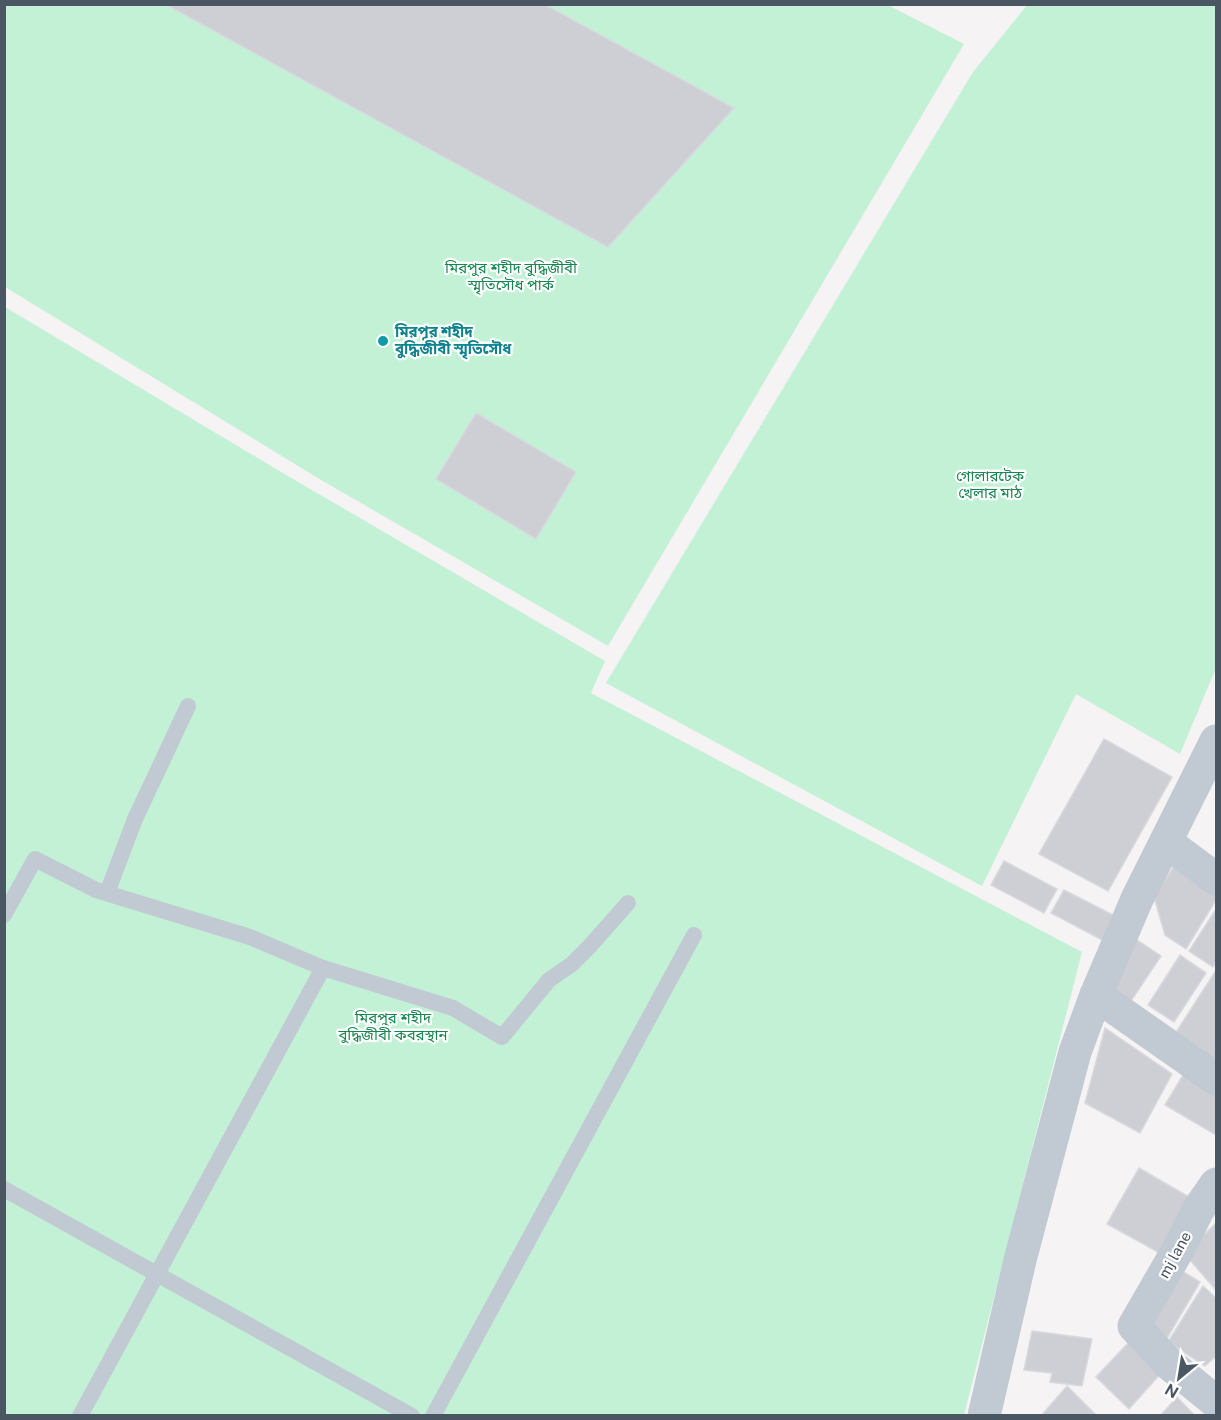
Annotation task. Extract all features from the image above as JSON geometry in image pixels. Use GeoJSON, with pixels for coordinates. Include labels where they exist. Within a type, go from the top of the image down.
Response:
{"type":"FeatureCollection","features":[{"type":"Feature","properties":{"kind":"street"},"geometry":{"type":"LineString","coordinates":[[984,1416],[1020,1260],[1075,1052],[1096,995],[1137,899],[1216,741]]}},
{"type":"Feature","properties":{"kind":"street"},"geometry":{"type":"LineString","coordinates":[[1166,842],[1216,879]]}},
{"type":"Feature","properties":{"kind":"street"},"geometry":{"type":"LineString","coordinates":[[1096,995],[1216,1079]]}},
{"type":"Feature","properties":{"kind":"street","name":"mj lane"},"geometry":{"type":"LineString","coordinates":[[1216,1184],[1198,1210],[1134,1326],[1168,1363],[1216,1402]]}},
{"type":"Feature","properties":{"kind":"lane"},"geometry":{"type":"LineString","coordinates":[[107,893],[135,819],[188,706]]}},
{"type":"Feature","properties":{"kind":"lane"},"geometry":{"type":"LineString","coordinates":[[4,915],[35,859],[96,890],[250,937],[323,968],[453,1008],[502,1037],[549,980],[578,959],[628,903]]}},
{"type":"Feature","properties":{"kind":"lane"},"geometry":{"type":"LineString","coordinates":[[433,1416],[694,935]]}},
{"type":"Feature","properties":{"kind":"lane"},"geometry":{"type":"LineString","coordinates":[[80,1416],[323,968]]}},
{"type":"Feature","properties":{"kind":"lane"},"geometry":{"type":"LineString","coordinates":[[4,1189],[412,1416]]}},
{"type":"Feature","properties":{"kind":"green space","name":"মিরপুর শহীদ বুদ্ধিজীবী স্মৃতিসৌধ পার্ক"},"geometry":{"type":"Polygon","coordinates":[[[886,4],[964,44],[608,646],[316,477],[5,287],[4,5],[886,4]]]}},
{"type":"Feature","properties":{"kind":"green space","name":"গোলারটেক খেলার মাঠ"},"geometry":{"type":"Polygon","coordinates":[[[1028,4],[1216,5],[1216,668],[1180,754],[1076,694],[982,886],[606,683],[973,72],[1028,4]]]}},
{"type":"Feature","properties":{"kind":"green space","name":"মিরপুর শহীদ বুদ্ধিজীবী কবরস্থান"},"geometry":{"type":"Polygon","coordinates":[[[5,307],[605,661],[591,693],[1082,952],[964,1415],[5,1416],[5,307]]]}},
{"type":"Feature","properties":{"kind":"building"},"geometry":{"type":"Polygon","coordinates":[[[165,4],[544,4],[734,108],[608,247],[165,4]]]}},
{"type":"Feature","properties":{"kind":"building"},"geometry":{"type":"Polygon","coordinates":[[[476,413],[576,472],[536,539],[436,479],[476,413]]]}},
{"type":"Feature","properties":{"kind":"building"},"geometry":{"type":"Polygon","coordinates":[[[1104,739],[1172,777],[1108,891],[1039,854],[1104,739]]]}},
{"type":"Feature","properties":{"kind":"building"},"geometry":{"type":"Polygon","coordinates":[[[1004,861],[1057,889],[1044,913],[991,885],[1004,861]]]}},
{"type":"Feature","properties":{"kind":"building"},"geometry":{"type":"Polygon","coordinates":[[[1176,863],[1216,889],[1216,900],[1186,949],[1165,935],[1154,897],[1176,863]]]}},
{"type":"Feature","properties":{"kind":"building"},"geometry":{"type":"Polygon","coordinates":[[[1064,890],[1117,917],[1104,941],[1051,913],[1064,890]]]}},
{"type":"Feature","properties":{"kind":"building"},"geometry":{"type":"Polygon","coordinates":[[[1216,909],[1216,961],[1213,967],[1189,951],[1216,909]]]}},
{"type":"Feature","properties":{"kind":"building"},"geometry":{"type":"Polygon","coordinates":[[[1134,938],[1161,956],[1129,1004],[1102,987],[1134,938]]]}},
{"type":"Feature","properties":{"kind":"building"},"geometry":{"type":"Polygon","coordinates":[[[1180,955],[1206,973],[1174,1022],[1148,1005],[1180,955]]]}},
{"type":"Feature","properties":{"kind":"building"},"geometry":{"type":"Polygon","coordinates":[[[1216,973],[1216,1065],[1173,1037],[1216,973]]]}},
{"type":"Feature","properties":{"kind":"building"},"geometry":{"type":"Polygon","coordinates":[[[1105,1028],[1172,1074],[1140,1133],[1085,1103],[1105,1028]]]}},
{"type":"Feature","properties":{"kind":"building"},"geometry":{"type":"Polygon","coordinates":[[[1183,1075],[1216,1094],[1216,1135],[1165,1105],[1183,1075]]]}},
{"type":"Feature","properties":{"kind":"building"},"geometry":{"type":"Polygon","coordinates":[[[1139,1168],[1196,1201],[1165,1256],[1107,1224],[1139,1168]]]}},
{"type":"Feature","properties":{"kind":"building"},"geometry":{"type":"Polygon","coordinates":[[[1216,1223],[1216,1290],[1189,1259],[1202,1237],[1216,1223]]]}},
{"type":"Feature","properties":{"kind":"building"},"geometry":{"type":"Polygon","coordinates":[[[1171,1264],[1200,1282],[1166,1340],[1137,1322],[1171,1264]]]}},
{"type":"Feature","properties":{"kind":"building"},"geometry":{"type":"Polygon","coordinates":[[[1203,1286],[1216,1298],[1216,1356],[1205,1366],[1168,1342],[1203,1286]]]}},
{"type":"Feature","properties":{"kind":"building"},"geometry":{"type":"Polygon","coordinates":[[[1032,1331],[1092,1339],[1082,1386],[1050,1382],[1052,1373],[1024,1370],[1032,1331]]]}},
{"type":"Feature","properties":{"kind":"building"},"geometry":{"type":"Polygon","coordinates":[[[1130,1341],[1162,1372],[1129,1409],[1096,1377],[1130,1341]]]}},
{"type":"Feature","properties":{"kind":"building"},"geometry":{"type":"Polygon","coordinates":[[[1067,1386],[1097,1416],[1041,1416],[1067,1386]]]}},
{"type":"Feature","properties":{"kind":"building"},"geometry":{"type":"Polygon","coordinates":[[[1177,1397],[1195,1416],[1160,1416],[1177,1397]]]}},
{"type":"Feature","properties":{"kind":"place","name":"মিরপুর শহীদ বুদ্ধিজীবী স্মৃতিসৌধ"},"geometry":{"type":"Point","coordinates":[383,341]}}]}
